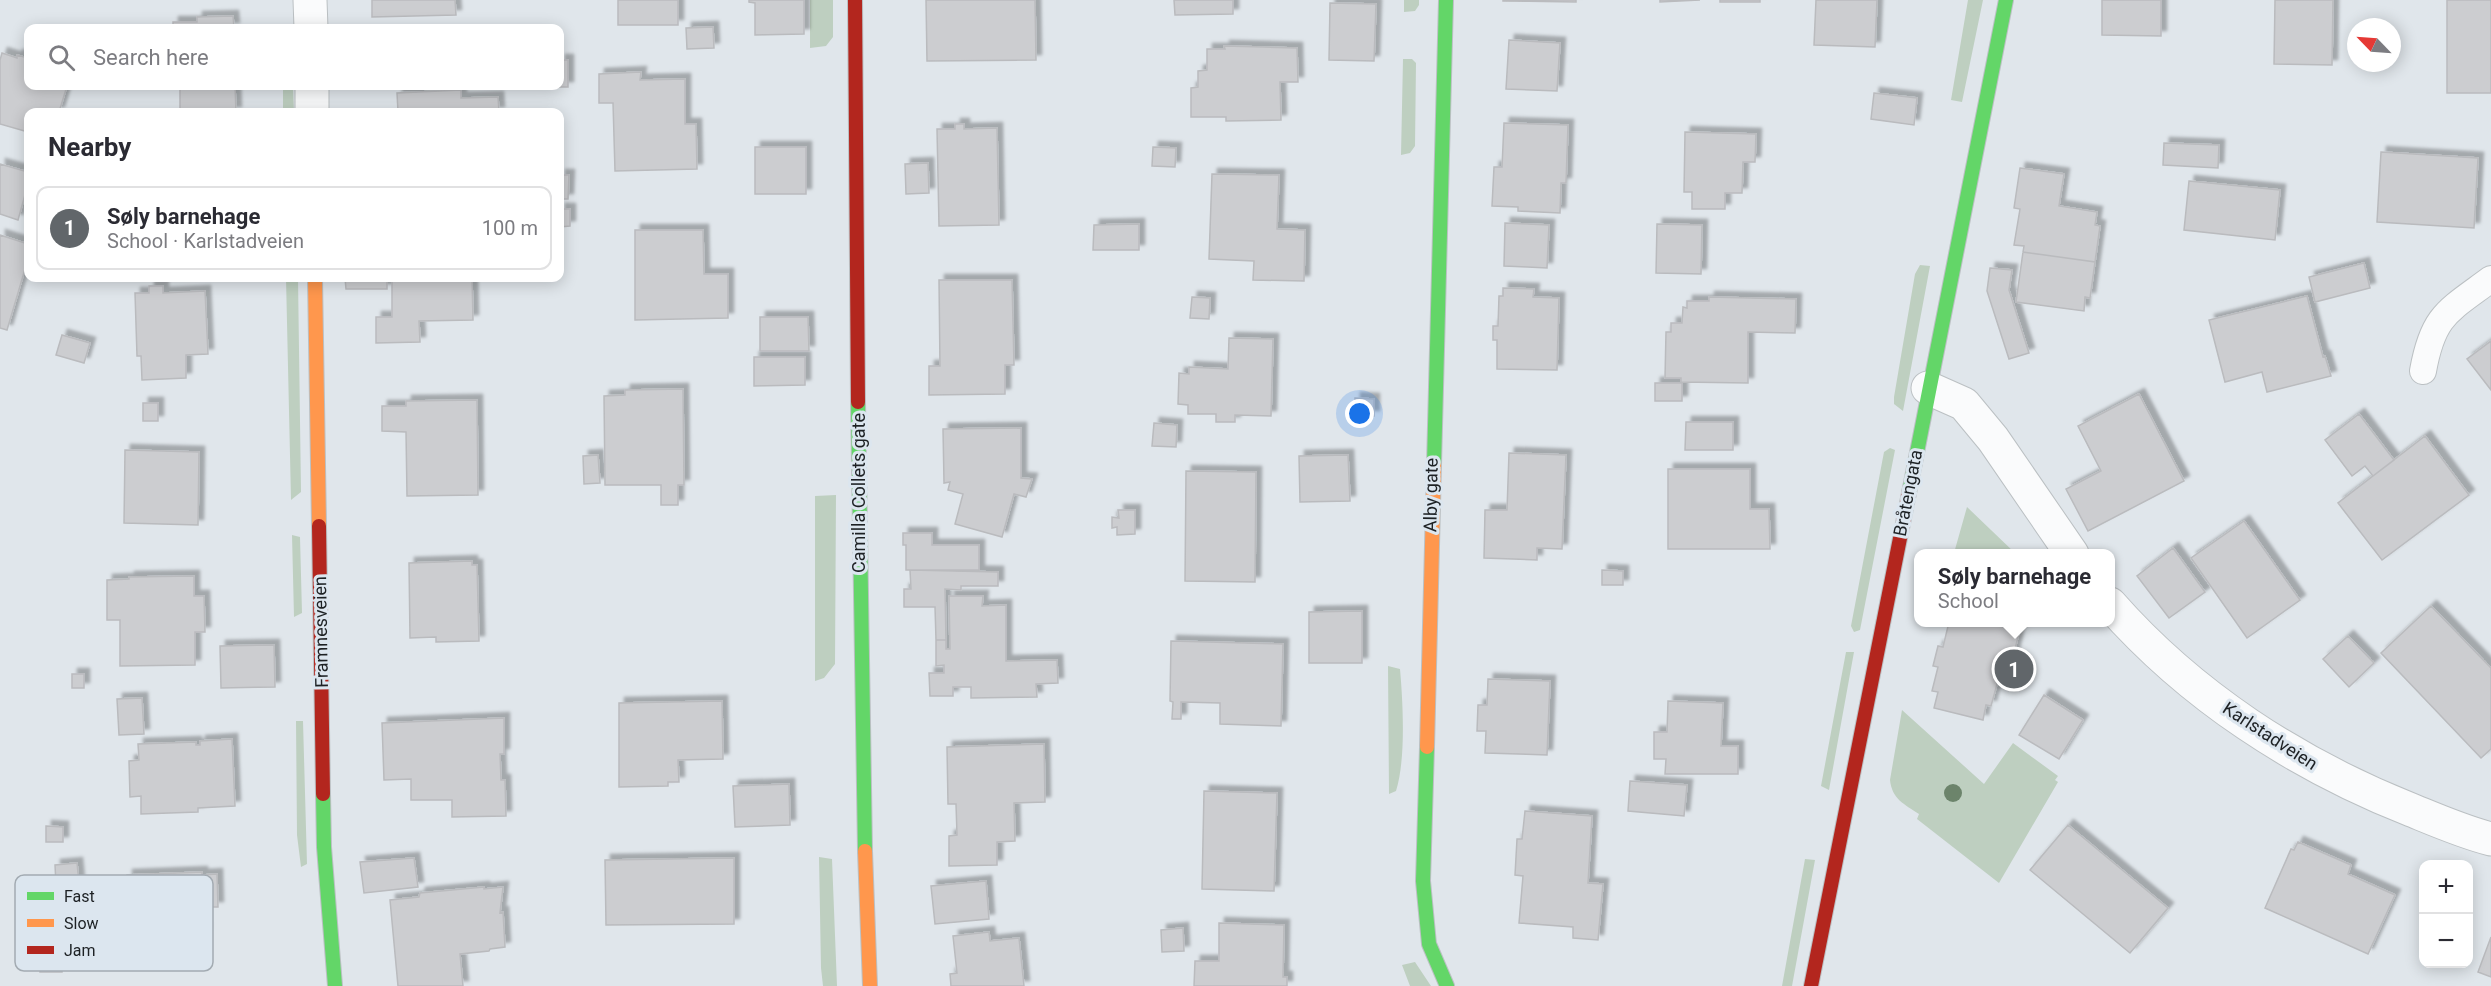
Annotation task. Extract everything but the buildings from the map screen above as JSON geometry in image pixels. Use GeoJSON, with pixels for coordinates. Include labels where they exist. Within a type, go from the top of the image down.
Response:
{"type":"FeatureCollection","features":[{"type":"Feature","properties":{"kind":"street"},"geometry":{"type":"LineString","coordinates":[[310,0],[311,24]]}},
{"type":"Feature","properties":{"kind":"street","name":"Camilla Collets gate"},"geometry":{"type":"LineString","coordinates":[[855,0],[860,598],[867,940],[870,986]]}},
{"type":"Feature","properties":{"kind":"street","name":"Alby gate"},"geometry":{"type":"LineString","coordinates":[[1446,0],[1423,881],[1429,944],[1447,986]]}},
{"type":"Feature","properties":{"kind":"street","name":"Bråtengata"},"geometry":{"type":"LineString","coordinates":[[1811,986],[2006,0]]}},
{"type":"Feature","properties":{"kind":"street"},"geometry":{"type":"LineString","coordinates":[[312,90],[312,108]]}},
{"type":"Feature","properties":{"kind":"street","name":"Framnesveien"},"geometry":{"type":"LineString","coordinates":[[315,282],[324,847],[335,986]]}},
{"type":"Feature","properties":{"kind":"street"},"geometry":{"type":"LineString","coordinates":[[1928,388],[1964,404],[1993,439],[2069,549]]}},
{"type":"Feature","properties":{"kind":"street","name":"Karlstadveien"},"geometry":{"type":"LineString","coordinates":[[2115,610],[2142,640],[2207,694],[2286,751],[2377,796],[2466,833],[2491,839]]}},
{"type":"Feature","properties":{"kind":"lane"},"geometry":{"type":"LineString","coordinates":[[2423,371],[2428,345],[2436,324],[2451,309],[2491,279]]}},
{"type":"Feature","properties":{"kind":"green space"},"geometry":{"type":"Polygon","coordinates":[[[810,0],[833,0],[833,37],[826,46],[810,48],[810,0]]]}},
{"type":"Feature","properties":{"kind":"green space"},"geometry":{"type":"Polygon","coordinates":[[[1404,0],[1419,0],[1419,5],[1415,11],[1404,12],[1404,0]]]}},
{"type":"Feature","properties":{"kind":"green space"},"geometry":{"type":"Polygon","coordinates":[[[1968,0],[1983,0],[1962,102],[1951,100],[1968,0]]]}},
{"type":"Feature","properties":{"kind":"green space"},"geometry":{"type":"Polygon","coordinates":[[[1403,59],[1412,59],[1416,63],[1415,146],[1410,153],[1401,155],[1403,59]]]}},
{"type":"Feature","properties":{"kind":"green space"},"geometry":{"type":"Polygon","coordinates":[[[283,90],[293,90],[294,108],[283,108],[283,90]]]}},
{"type":"Feature","properties":{"kind":"green space"},"geometry":{"type":"Polygon","coordinates":[[[1920,265],[1930,266],[1903,411],[1894,404],[1894,397],[1915,274],[1920,265]]]}},
{"type":"Feature","properties":{"kind":"green space"},"geometry":{"type":"Polygon","coordinates":[[[286,282],[298,282],[301,492],[291,500],[286,282]]]}},
{"type":"Feature","properties":{"kind":"green space"},"geometry":{"type":"Polygon","coordinates":[[[1890,448],[1895,450],[1860,630],[1854,632],[1851,626],[1884,452],[1890,448]]]}},
{"type":"Feature","properties":{"kind":"green space"},"geometry":{"type":"Polygon","coordinates":[[[836,495],[835,664],[824,678],[815,681],[815,496],[836,495]]]}},
{"type":"Feature","properties":{"kind":"green space"},"geometry":{"type":"Polygon","coordinates":[[[1967,507],[2011,549],[1955,549],[1967,507]]]}},
{"type":"Feature","properties":{"kind":"green space"},"geometry":{"type":"Polygon","coordinates":[[[292,535],[300,537],[302,613],[294,617],[292,535]]]}},
{"type":"Feature","properties":{"kind":"green space"},"geometry":{"type":"Polygon","coordinates":[[[1846,652],[1854,652],[1829,790],[1821,786],[1846,652]]]}},
{"type":"Feature","properties":{"kind":"green space"},"geometry":{"type":"Polygon","coordinates":[[[1388,666],[1400,669],[1403,731],[1399,778],[1396,791],[1389,794],[1388,666]]]}},
{"type":"Feature","properties":{"kind":"green space"},"geometry":{"type":"Polygon","coordinates":[[[1902,710],[1984,784],[2013,743],[2058,776],[2055,780],[2058,782],[1999,883],[1917,819],[1919,814],[1893,792],[1890,780],[1902,710]]]}},
{"type":"Feature","properties":{"kind":"green space"},"geometry":{"type":"Polygon","coordinates":[[[296,721],[303,721],[307,864],[301,867],[297,835],[296,721]]]}},
{"type":"Feature","properties":{"kind":"green space"},"geometry":{"type":"Polygon","coordinates":[[[819,857],[832,859],[837,986],[823,986],[819,857]]]}},
{"type":"Feature","properties":{"kind":"green space"},"geometry":{"type":"Polygon","coordinates":[[[1805,859],[1815,860],[1792,986],[1782,986],[1805,859]]]}},
{"type":"Feature","properties":{"kind":"green space"},"geometry":{"type":"Polygon","coordinates":[[[1415,962],[1431,986],[1410,986],[1402,965],[1415,962]]]}},
{"type":"Feature","properties":{"kind":"traffic: fast"},"geometry":{"type":"LineString","coordinates":[[1434,465],[1446,0]]}},
{"type":"Feature","properties":{"kind":"traffic: fast"},"geometry":{"type":"LineString","coordinates":[[1909,493],[2006,0]]}},
{"type":"Feature","properties":{"kind":"traffic: fast"},"geometry":{"type":"LineString","coordinates":[[858,402],[865,851]]}},
{"type":"Feature","properties":{"kind":"traffic: fast"},"geometry":{"type":"LineString","coordinates":[[1427,747],[1423,881],[1429,944],[1447,986]]}},
{"type":"Feature","properties":{"kind":"traffic: fast"},"geometry":{"type":"LineString","coordinates":[[323,794],[324,847],[335,986]]}},
{"type":"Feature","properties":{"kind":"traffic: slow"},"geometry":{"type":"LineString","coordinates":[[315,282],[319,526]]}},
{"type":"Feature","properties":{"kind":"traffic: slow"},"geometry":{"type":"LineString","coordinates":[[1427,747],[1434,465]]}},
{"type":"Feature","properties":{"kind":"traffic: slow"},"geometry":{"type":"LineString","coordinates":[[865,851],[870,986]]}},
{"type":"Feature","properties":{"kind":"traffic: jam"},"geometry":{"type":"LineString","coordinates":[[855,0],[858,402]]}},
{"type":"Feature","properties":{"kind":"traffic: jam"},"geometry":{"type":"LineString","coordinates":[[1811,986],[1909,493]]}},
{"type":"Feature","properties":{"kind":"traffic: jam"},"geometry":{"type":"LineString","coordinates":[[319,526],[323,794]]}},
{"type":"Feature","properties":{"kind":"place","name":"Søly barnehage"},"geometry":{"type":"Point","coordinates":[2014,669]}}]}
